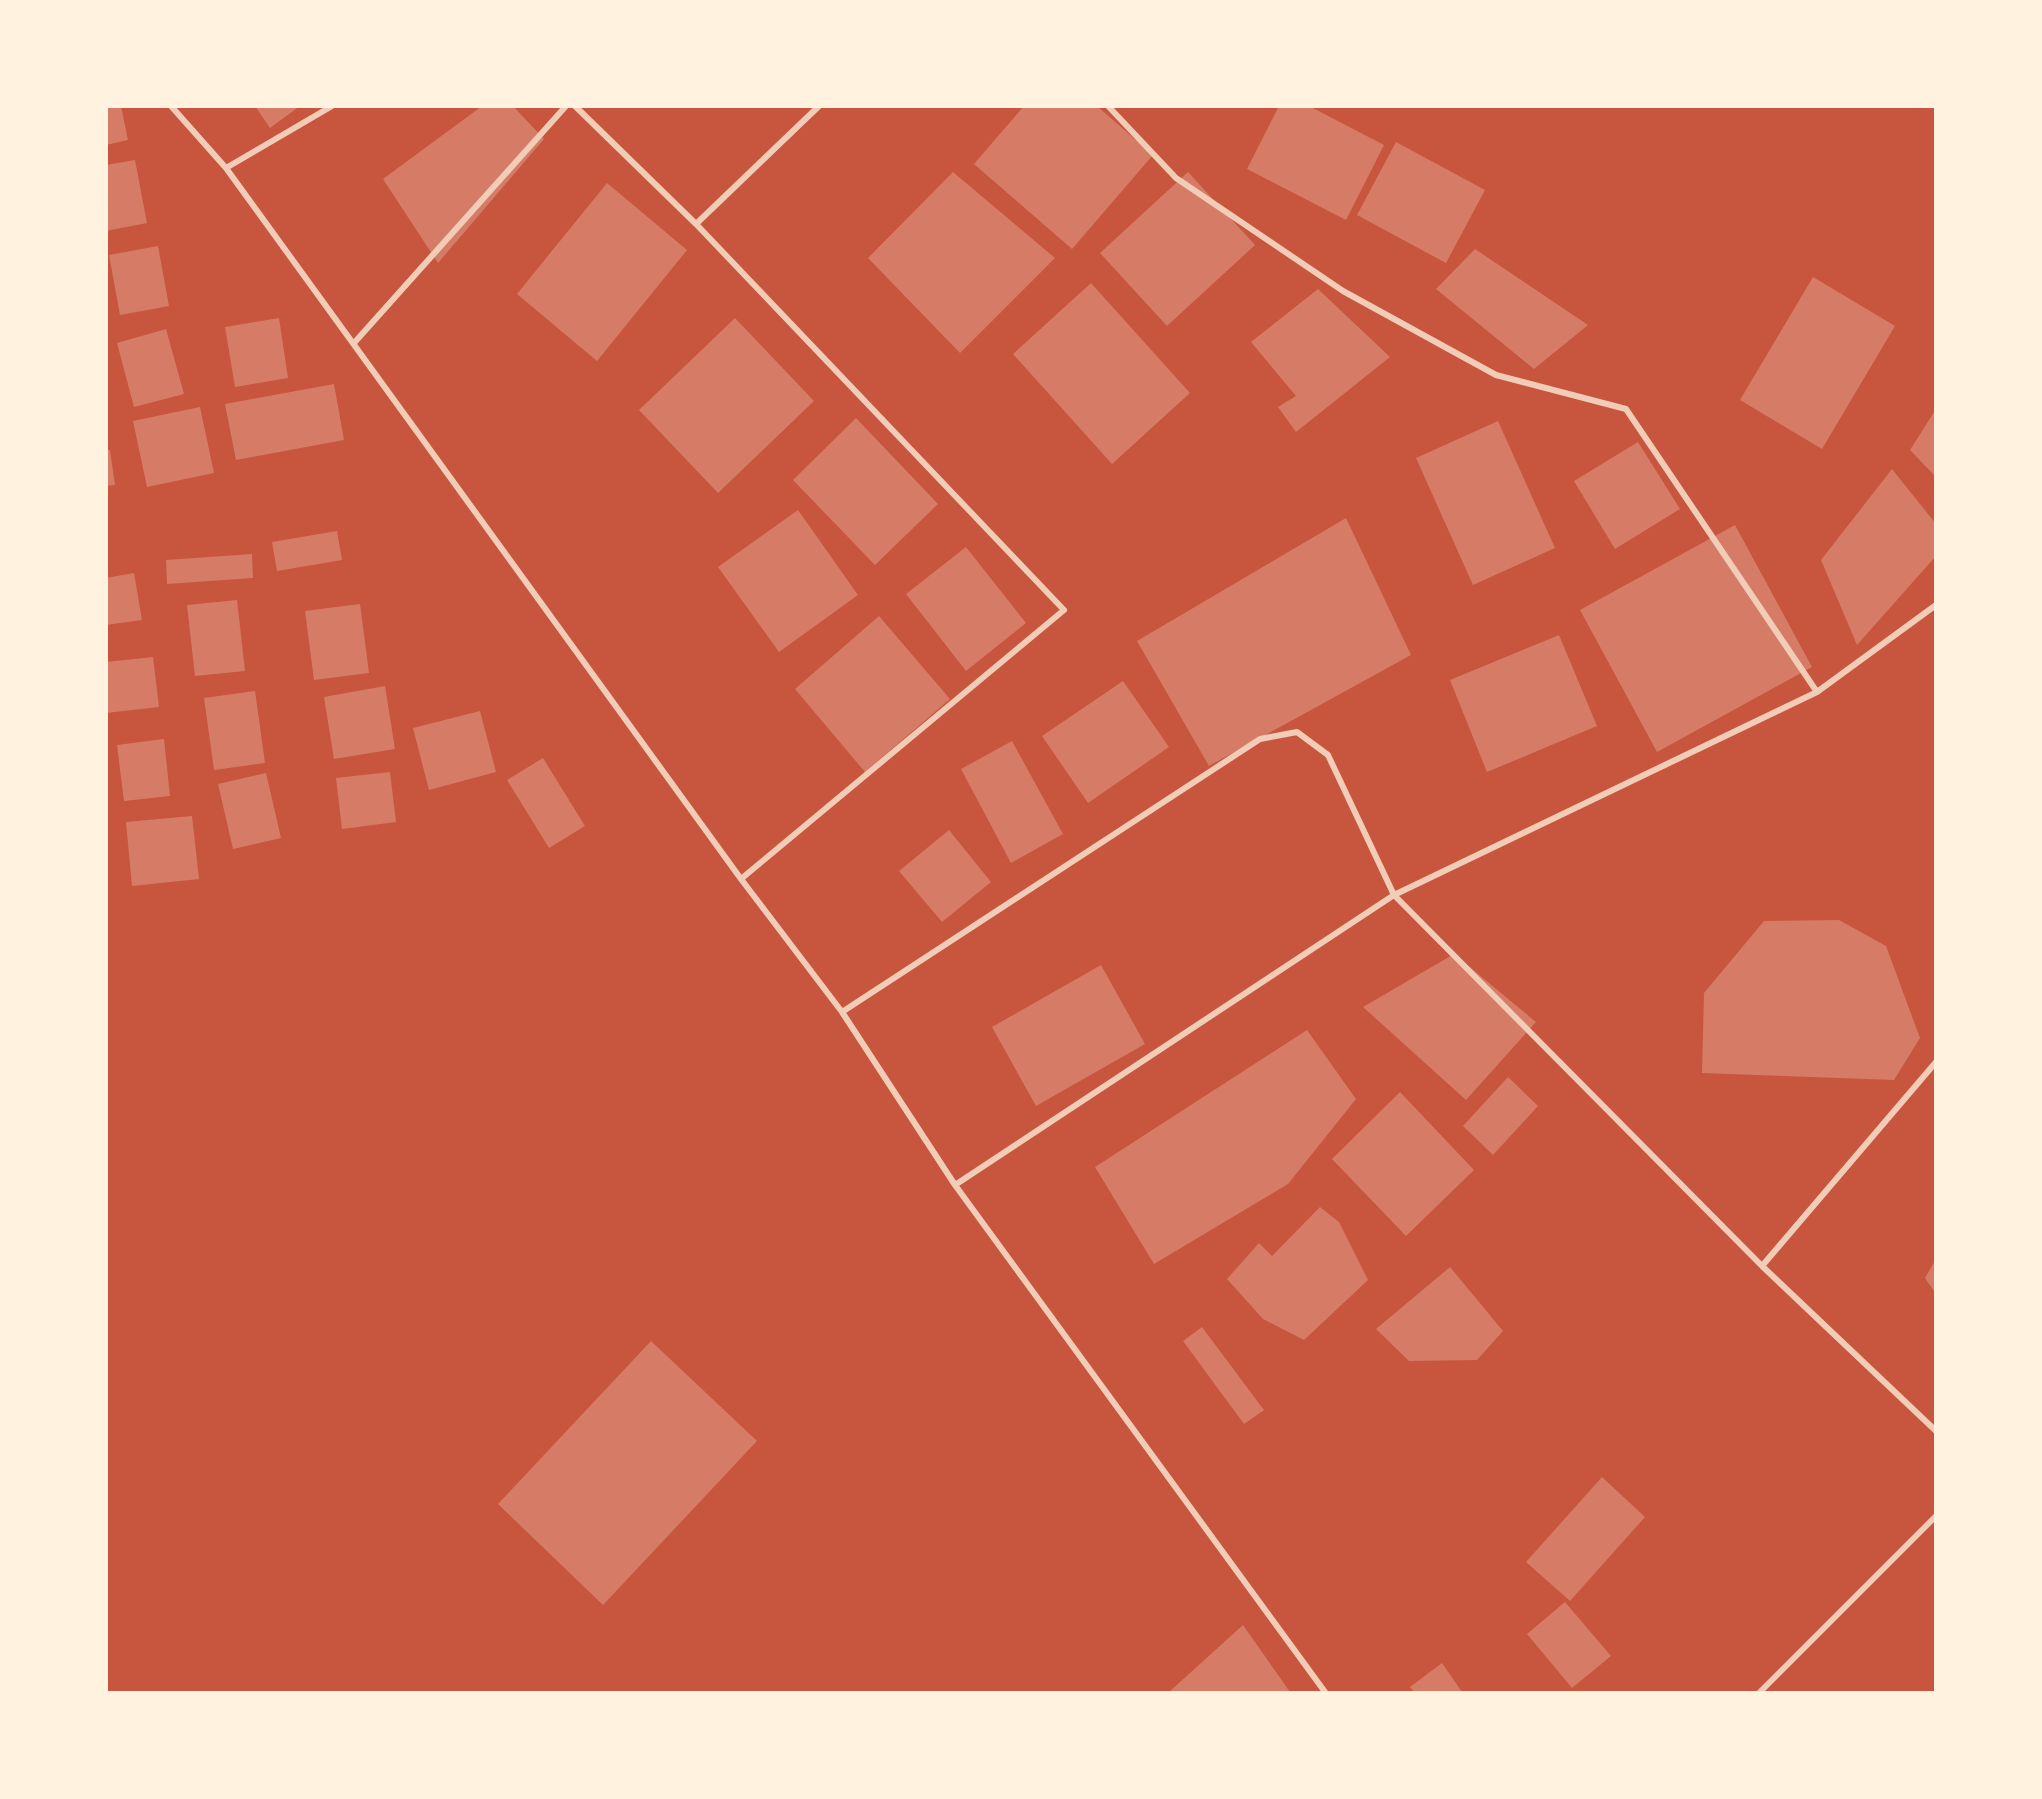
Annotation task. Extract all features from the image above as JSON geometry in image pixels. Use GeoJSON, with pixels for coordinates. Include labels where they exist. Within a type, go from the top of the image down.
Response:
{"type":"FeatureCollection","features":[{"type":"Feature","properties":{"kind":"street"},"geometry":{"type":"LineString","coordinates":[[171,106],[226,168],[741,879],[842,1012],[955,1185],[1325,1692]]}},
{"type":"Feature","properties":{"kind":"street"},"geometry":{"type":"LineString","coordinates":[[226,168],[332,106]]}},
{"type":"Feature","properties":{"kind":"street"},"geometry":{"type":"LineString","coordinates":[[354,343],[566,106]]}},
{"type":"Feature","properties":{"kind":"street"},"geometry":{"type":"LineString","coordinates":[[575,106],[696,224],[1064,610],[741,879]]}},
{"type":"Feature","properties":{"kind":"street"},"geometry":{"type":"LineString","coordinates":[[696,224],[819,106]]}},
{"type":"Feature","properties":{"kind":"street"},"geometry":{"type":"LineString","coordinates":[[1108,106],[1176,178],[1343,291],[1496,375],[1626,409],[1817,692]]}},
{"type":"Feature","properties":{"kind":"street"},"geometry":{"type":"LineString","coordinates":[[955,1185],[1394,895],[1817,692],[1935,605]]}},
{"type":"Feature","properties":{"kind":"street"},"geometry":{"type":"LineString","coordinates":[[842,1012],[1260,740],[1297,732],[1328,755],[1394,895],[1762,1266],[1935,1431]]}},
{"type":"Feature","properties":{"kind":"street"},"geometry":{"type":"LineString","coordinates":[[1762,1266],[1935,1062]]}},
{"type":"Feature","properties":{"kind":"street"},"geometry":{"type":"LineString","coordinates":[[1761,1692],[1935,1516]]}},
{"type":"Feature","properties":{"kind":"building"},"geometry":{"type":"Polygon","coordinates":[[[106,106],[121,106],[128,140],[106,145],[106,106]]]}},
{"type":"Feature","properties":{"kind":"building"},"geometry":{"type":"Polygon","coordinates":[[[255,106],[300,106],[270,128],[255,106]]]}},
{"type":"Feature","properties":{"kind":"building"},"geometry":{"type":"Polygon","coordinates":[[[482,106],[513,106],[544,139],[438,263],[383,179],[482,106]]]}},
{"type":"Feature","properties":{"kind":"building"},"geometry":{"type":"Polygon","coordinates":[[[1024,106],[1097,106],[1153,155],[1072,249],[974,164],[1024,106]]]}},
{"type":"Feature","properties":{"kind":"building"},"geometry":{"type":"Polygon","coordinates":[[[1279,106],[1309,106],[1384,145],[1346,220],[1247,169],[1279,106]]]}},
{"type":"Feature","properties":{"kind":"building"},"geometry":{"type":"Polygon","coordinates":[[[1396,142],[1485,190],[1446,263],[1357,215],[1396,142]]]}},
{"type":"Feature","properties":{"kind":"building"},"geometry":{"type":"Polygon","coordinates":[[[135,160],[147,223],[106,231],[106,165],[135,160]]]}},
{"type":"Feature","properties":{"kind":"building"},"geometry":{"type":"Polygon","coordinates":[[[953,172],[1055,258],[960,353],[868,258],[953,172]]]}},
{"type":"Feature","properties":{"kind":"building"},"geometry":{"type":"Polygon","coordinates":[[[1188,172],[1255,245],[1167,326],[1100,253],[1188,172]]]}},
{"type":"Feature","properties":{"kind":"building"},"geometry":{"type":"Polygon","coordinates":[[[607,183],[687,250],[597,361],[517,294],[607,183]]]}},
{"type":"Feature","properties":{"kind":"building"},"geometry":{"type":"Polygon","coordinates":[[[158,246],[169,306],[120,315],[109,255],[158,246]]]}},
{"type":"Feature","properties":{"kind":"building"},"geometry":{"type":"Polygon","coordinates":[[[1475,249],[1588,325],[1534,369],[1436,289],[1475,249]]]}},
{"type":"Feature","properties":{"kind":"building"},"geometry":{"type":"Polygon","coordinates":[[[1813,277],[1895,326],[1822,449],[1740,400],[1813,277]]]}},
{"type":"Feature","properties":{"kind":"building"},"geometry":{"type":"Polygon","coordinates":[[[1091,283],[1190,393],[1112,464],[1013,354],[1091,283]]]}},
{"type":"Feature","properties":{"kind":"building"},"geometry":{"type":"Polygon","coordinates":[[[1318,289],[1390,357],[1296,432],[1278,407],[1296,396],[1251,342],[1318,289]]]}},
{"type":"Feature","properties":{"kind":"building"},"geometry":{"type":"Polygon","coordinates":[[[279,318],[288,378],[235,387],[225,327],[279,318]]]}},
{"type":"Feature","properties":{"kind":"building"},"geometry":{"type":"Polygon","coordinates":[[[735,318],[814,401],[718,493],[639,410],[735,318]]]}},
{"type":"Feature","properties":{"kind":"building"},"geometry":{"type":"Polygon","coordinates":[[[166,329],[184,394],[134,407],[117,343],[166,329]]]}},
{"type":"Feature","properties":{"kind":"building"},"geometry":{"type":"Polygon","coordinates":[[[334,384],[344,440],[236,460],[225,404],[334,384]]]}},
{"type":"Feature","properties":{"kind":"building"},"geometry":{"type":"Polygon","coordinates":[[[200,407],[214,473],[147,487],[133,421],[200,407]]]}},
{"type":"Feature","properties":{"kind":"building"},"geometry":{"type":"Polygon","coordinates":[[[1936,409],[1936,477],[1910,450],[1936,409]]]}},
{"type":"Feature","properties":{"kind":"building"},"geometry":{"type":"Polygon","coordinates":[[[856,418],[938,504],[875,565],[793,480],[856,418]]]}},
{"type":"Feature","properties":{"kind":"building"},"geometry":{"type":"Polygon","coordinates":[[[1498,421],[1555,548],[1473,585],[1416,458],[1498,421]]]}},
{"type":"Feature","properties":{"kind":"building"},"geometry":{"type":"Polygon","coordinates":[[[1638,442],[1680,509],[1615,549],[1574,481],[1638,442]]]}},
{"type":"Feature","properties":{"kind":"building"},"geometry":{"type":"Polygon","coordinates":[[[106,450],[110,450],[115,485],[106,486],[106,450]]]}},
{"type":"Feature","properties":{"kind":"building"},"geometry":{"type":"Polygon","coordinates":[[[1892,469],[1936,524],[1936,556],[1857,645],[1821,560],[1892,469]]]}},
{"type":"Feature","properties":{"kind":"building"},"geometry":{"type":"Polygon","coordinates":[[[798,510],[858,595],[779,652],[718,567],[798,510]]]}},
{"type":"Feature","properties":{"kind":"building"},"geometry":{"type":"Polygon","coordinates":[[[1346,518],[1411,655],[1209,766],[1137,641],[1346,518]]]}},
{"type":"Feature","properties":{"kind":"building"},"geometry":{"type":"Polygon","coordinates":[[[1735,525],[1812,667],[1657,752],[1580,610],[1735,525]]]}},
{"type":"Feature","properties":{"kind":"building"},"geometry":{"type":"Polygon","coordinates":[[[337,531],[342,560],[277,571],[272,542],[337,531]]]}},
{"type":"Feature","properties":{"kind":"building"},"geometry":{"type":"Polygon","coordinates":[[[966,547],[1026,623],[966,671],[906,594],[966,547]]]}},
{"type":"Feature","properties":{"kind":"building"},"geometry":{"type":"Polygon","coordinates":[[[252,554],[253,578],[167,584],[166,560],[252,554]]]}},
{"type":"Feature","properties":{"kind":"building"},"geometry":{"type":"Polygon","coordinates":[[[134,573],[142,620],[106,625],[106,578],[134,573]]]}},
{"type":"Feature","properties":{"kind":"building"},"geometry":{"type":"Polygon","coordinates":[[[237,600],[245,671],[195,676],[187,605],[237,600]]]}},
{"type":"Feature","properties":{"kind":"building"},"geometry":{"type":"Polygon","coordinates":[[[360,604],[369,673],[314,680],[305,611],[360,604]]]}},
{"type":"Feature","properties":{"kind":"building"},"geometry":{"type":"Polygon","coordinates":[[[879,616],[950,699],[865,772],[795,689],[879,616]]]}},
{"type":"Feature","properties":{"kind":"building"},"geometry":{"type":"Polygon","coordinates":[[[1559,635],[1597,726],[1487,772],[1450,680],[1559,635]]]}},
{"type":"Feature","properties":{"kind":"building"},"geometry":{"type":"Polygon","coordinates":[[[153,657],[159,707],[106,713],[106,662],[153,657]]]}},
{"type":"Feature","properties":{"kind":"building"},"geometry":{"type":"Polygon","coordinates":[[[1123,681],[1169,747],[1088,803],[1042,736],[1123,681]]]}},
{"type":"Feature","properties":{"kind":"building"},"geometry":{"type":"Polygon","coordinates":[[[385,686],[395,749],[334,759],[324,697],[385,686]]]}},
{"type":"Feature","properties":{"kind":"building"},"geometry":{"type":"Polygon","coordinates":[[[255,691],[265,763],[214,770],[204,698],[255,691]]]}},
{"type":"Feature","properties":{"kind":"building"},"geometry":{"type":"Polygon","coordinates":[[[480,711],[496,772],[429,790],[413,728],[480,711]]]}},
{"type":"Feature","properties":{"kind":"building"},"geometry":{"type":"Polygon","coordinates":[[[164,739],[170,796],[124,801],[117,745],[164,739]]]}},
{"type":"Feature","properties":{"kind":"building"},"geometry":{"type":"Polygon","coordinates":[[[1012,741],[1063,834],[1011,863],[961,769],[1012,741]]]}},
{"type":"Feature","properties":{"kind":"building"},"geometry":{"type":"Polygon","coordinates":[[[543,758],[585,826],[549,848],[507,780],[543,758]]]}},
{"type":"Feature","properties":{"kind":"building"},"geometry":{"type":"Polygon","coordinates":[[[390,772],[396,822],[342,829],[336,778],[390,772]]]}},
{"type":"Feature","properties":{"kind":"building"},"geometry":{"type":"Polygon","coordinates":[[[266,773],[281,838],[233,849],[218,784],[266,773]]]}},
{"type":"Feature","properties":{"kind":"building"},"geometry":{"type":"Polygon","coordinates":[[[192,816],[199,879],[132,886],[126,822],[192,816]]]}},
{"type":"Feature","properties":{"kind":"building"},"geometry":{"type":"Polygon","coordinates":[[[949,830],[991,882],[942,922],[899,871],[949,830]]]}},
{"type":"Feature","properties":{"kind":"building"},"geometry":{"type":"Polygon","coordinates":[[[1839,920],[1886,946],[1920,1038],[1894,1080],[1702,1073],[1704,993],[1764,921],[1839,920]]]}},
{"type":"Feature","properties":{"kind":"building"},"geometry":{"type":"Polygon","coordinates":[[[1454,954],[1536,1022],[1466,1100],[1363,1007],[1454,954]]]}},
{"type":"Feature","properties":{"kind":"building"},"geometry":{"type":"Polygon","coordinates":[[[1101,965],[1145,1044],[1036,1106],[992,1027],[1101,965]]]}},
{"type":"Feature","properties":{"kind":"building"},"geometry":{"type":"Polygon","coordinates":[[[1307,1030],[1356,1099],[1288,1184],[1154,1264],[1095,1167],[1307,1030]]]}},
{"type":"Feature","properties":{"kind":"building"},"geometry":{"type":"Polygon","coordinates":[[[1508,1077],[1538,1106],[1493,1155],[1463,1126],[1508,1077]]]}},
{"type":"Feature","properties":{"kind":"building"},"geometry":{"type":"Polygon","coordinates":[[[1400,1092],[1474,1170],[1406,1236],[1332,1159],[1400,1092]]]}},
{"type":"Feature","properties":{"kind":"building"},"geometry":{"type":"Polygon","coordinates":[[[1320,1207],[1339,1222],[1368,1280],[1304,1340],[1263,1319],[1227,1279],[1259,1243],[1272,1256],[1320,1207]]]}},
{"type":"Feature","properties":{"kind":"building"},"geometry":{"type":"Polygon","coordinates":[[[1936,1259],[1936,1294],[1925,1278],[1936,1259]]]}},
{"type":"Feature","properties":{"kind":"building"},"geometry":{"type":"Polygon","coordinates":[[[1450,1267],[1503,1331],[1477,1360],[1409,1361],[1376,1329],[1450,1267]]]}},
{"type":"Feature","properties":{"kind":"building"},"geometry":{"type":"Polygon","coordinates":[[[1202,1327],[1264,1410],[1244,1424],[1183,1341],[1202,1327]]]}},
{"type":"Feature","properties":{"kind":"building"},"geometry":{"type":"Polygon","coordinates":[[[651,1341],[757,1441],[603,1605],[498,1504],[651,1341]]]}},
{"type":"Feature","properties":{"kind":"building"},"geometry":{"type":"Polygon","coordinates":[[[1602,1477],[1645,1517],[1570,1601],[1526,1562],[1602,1477]]]}},
{"type":"Feature","properties":{"kind":"building"},"geometry":{"type":"Polygon","coordinates":[[[1565,1602],[1611,1656],[1572,1688],[1527,1634],[1565,1602]]]}},
{"type":"Feature","properties":{"kind":"building"},"geometry":{"type":"Polygon","coordinates":[[[1243,1625],[1290,1692],[1169,1692],[1243,1625]]]}},
{"type":"Feature","properties":{"kind":"building"},"geometry":{"type":"Polygon","coordinates":[[[1442,1663],[1462,1692],[1414,1692],[1410,1687],[1442,1663]]]}}]}
